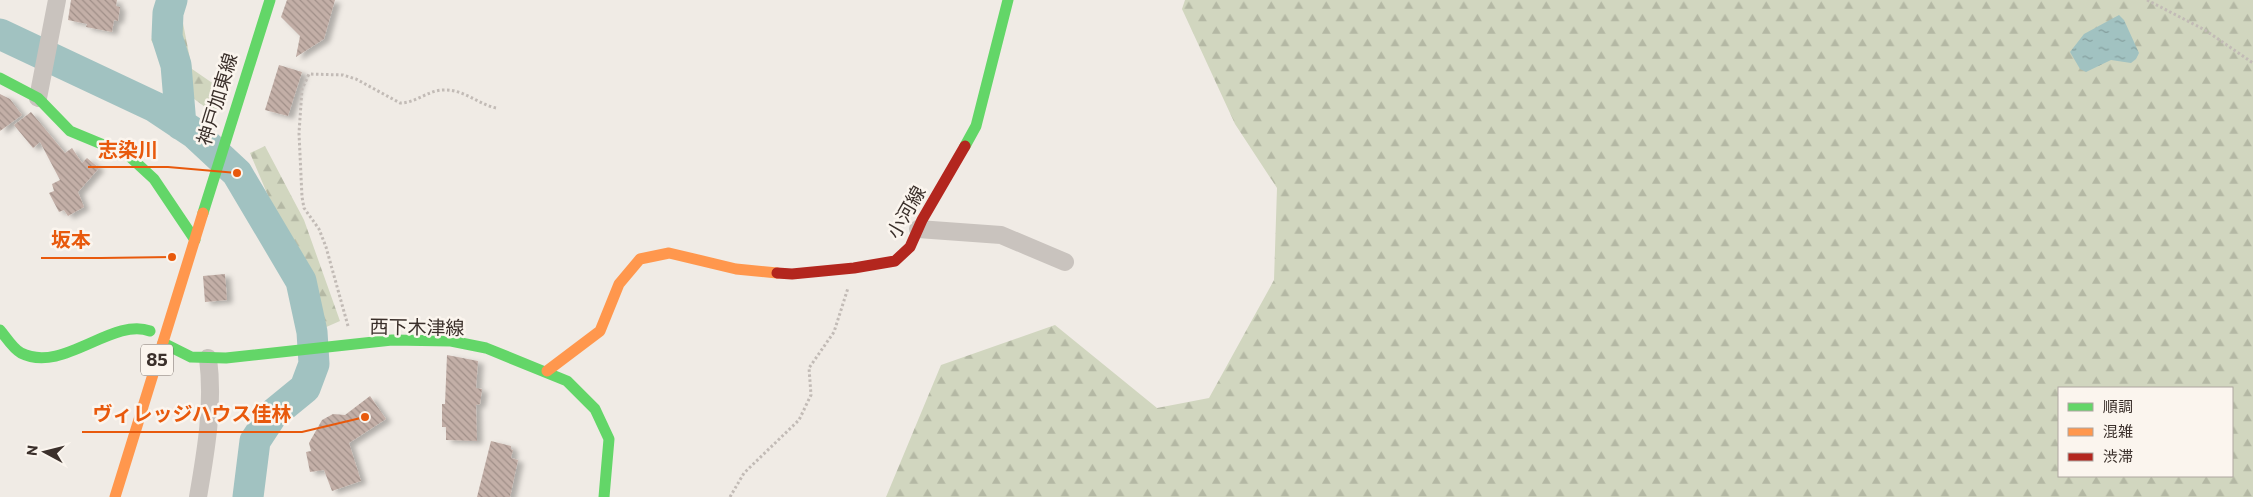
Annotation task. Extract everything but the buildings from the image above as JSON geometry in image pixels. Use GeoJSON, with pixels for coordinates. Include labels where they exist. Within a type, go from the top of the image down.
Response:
{"type":"FeatureCollection","features":[{"type":"Feature","properties":{"kind":"street","name":"神戸加東線"},"geometry":{"type":"LineString","coordinates":[[115,497],[156,338],[195,240],[270,0]]}},
{"type":"Feature","properties":{"kind":"street","name":"小河線"},"geometry":{"type":"LineString","coordinates":[[547,371],[600,331],[619,284],[640,259],[669,253],[736,269],[792,274],[854,268],[895,261],[910,248],[918,229],[976,126],[1008,0]]}},
{"type":"Feature","properties":{"kind":"street"},"geometry":{"type":"LineString","coordinates":[[39,95],[56,8]]}},
{"type":"Feature","properties":{"kind":"street"},"geometry":{"type":"LineString","coordinates":[[0,78],[39,95],[70,131],[128,155],[154,179],[195,240]]}},
{"type":"Feature","properties":{"kind":"street"},"geometry":{"type":"LineString","coordinates":[[918,229],[1002,235],[1065,262]]}},
{"type":"Feature","properties":{"kind":"street"},"geometry":{"type":"LineString","coordinates":[[0,330],[19,352],[33,357],[49,358],[133,328],[142,328],[156,338]]}},
{"type":"Feature","properties":{"kind":"street","name":"西下木津線"},"geometry":{"type":"LineString","coordinates":[[156,338],[191,357],[208,358],[226,358],[392,340],[451,341],[486,348],[517,362],[547,371],[567,381],[595,409],[609,439],[604,497]]}},
{"type":"Feature","properties":{"kind":"street"},"geometry":{"type":"LineString","coordinates":[[198,497],[208,432],[211,377],[208,358]]}},
{"type":"Feature","properties":{"kind":"path"},"geometry":{"type":"LineString","coordinates":[[2147,0],[2205,30],[2253,63]]}},
{"type":"Feature","properties":{"kind":"path"},"geometry":{"type":"LineString","coordinates":[[353,343],[326,247],[303,202],[299,134],[302,89],[309,74],[343,75],[356,79],[400,103],[414,100],[434,91],[446,90],[460,92],[484,105],[496,108]]}},
{"type":"Feature","properties":{"kind":"path"},"geometry":{"type":"LineString","coordinates":[[730,497],[744,473],[799,420],[811,395],[809,368],[834,332],[854,268]]}},
{"type":"Feature","properties":{"kind":"green space"},"geometry":{"type":"Polygon","coordinates":[[[168,0],[185,0],[180,8],[192,69],[224,91],[216,115],[186,93],[151,40],[168,0]]]}},
{"type":"Feature","properties":{"kind":"green space"},"geometry":{"type":"Polygon","coordinates":[[[1185,0],[2253,0],[2253,497],[886,497],[941,365],[1055,325],[1157,408],[1209,398],[1274,280],[1277,188],[1235,124],[1182,9],[1185,0]]]}},
{"type":"Feature","properties":{"kind":"green space"},"geometry":{"type":"Polygon","coordinates":[[[265,146],[304,220],[340,321],[324,328],[250,153],[265,146]]]}},
{"type":"Feature","properties":{"kind":"water"},"geometry":{"type":"Polygon","coordinates":[[[2119,15],[2124,20],[2139,53],[2136,59],[2131,63],[2111,60],[2086,72],[2080,69],[2070,52],[2084,34],[2119,15]]]}},
{"type":"Feature","properties":{"kind":"waterway"},"geometry":{"type":"LineString","coordinates":[[172,0],[168,13],[167,37],[176,65],[181,125]]}},
{"type":"Feature","properties":{"kind":"waterway"},"geometry":{"type":"LineString","coordinates":[[0,34],[155,107],[194,133],[237,173],[301,281],[312,332],[314,364],[305,388],[272,415],[255,441],[248,497]]}},
{"type":"Feature","properties":{"kind":"traffic: fast"},"geometry":{"type":"LineString","coordinates":[[203,213],[270,0]]}},
{"type":"Feature","properties":{"kind":"traffic: fast"},"geometry":{"type":"LineString","coordinates":[[965,146],[976,126],[1008,0]]}},
{"type":"Feature","properties":{"kind":"traffic: fast"},"geometry":{"type":"LineString","coordinates":[[0,78],[38,98],[70,131],[128,155],[154,179],[195,240]]}},
{"type":"Feature","properties":{"kind":"traffic: fast"},"geometry":{"type":"LineString","coordinates":[[0,330],[18,351],[37,358],[70,352],[120,331],[135,329],[150,331]]}},
{"type":"Feature","properties":{"kind":"traffic: fast"},"geometry":{"type":"LineString","coordinates":[[163,343],[191,357],[226,358],[392,340],[451,341],[486,348],[567,381],[595,409],[609,439],[604,497]]}},
{"type":"Feature","properties":{"kind":"traffic: slow"},"geometry":{"type":"LineString","coordinates":[[115,497],[203,213]]}},
{"type":"Feature","properties":{"kind":"traffic: slow"},"geometry":{"type":"LineString","coordinates":[[547,371],[600,331],[619,284],[640,259],[669,253],[736,269],[777,273]]}},
{"type":"Feature","properties":{"kind":"traffic: jam"},"geometry":{"type":"LineString","coordinates":[[777,273],[792,274],[854,268],[895,261],[910,247],[922,220],[965,146]]}},
{"type":"Feature","properties":{"kind":"place","name":"志染川"},"geometry":{"type":"Point","coordinates":[237,173]}},
{"type":"Feature","properties":{"kind":"place","name":"坂本"},"geometry":{"type":"Point","coordinates":[172,257]}},
{"type":"Feature","properties":{"kind":"place","name":"ヴィレッジハウス佳林"},"geometry":{"type":"Point","coordinates":[365,417]}}]}
